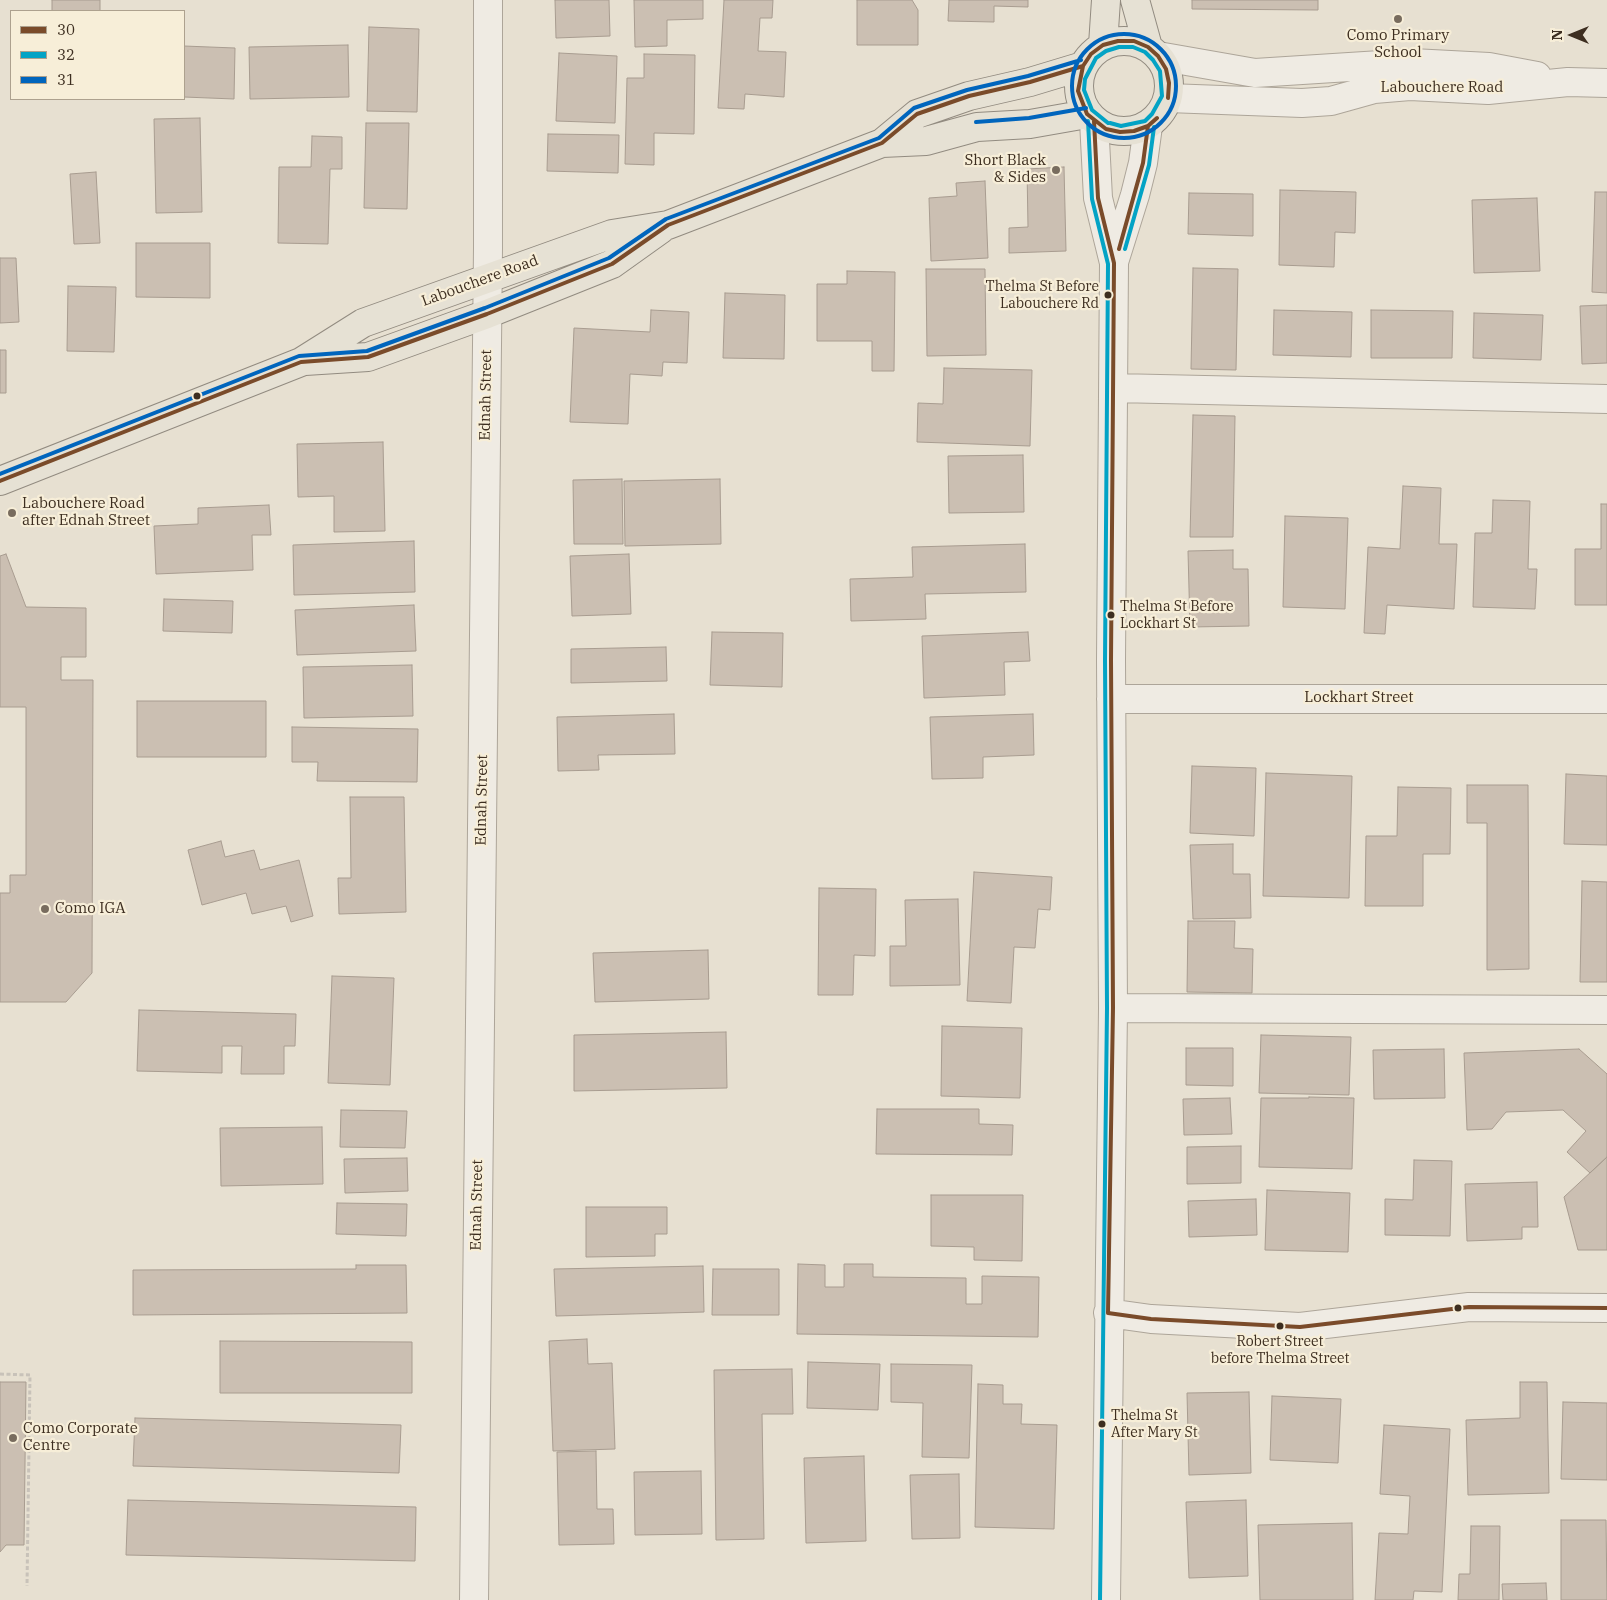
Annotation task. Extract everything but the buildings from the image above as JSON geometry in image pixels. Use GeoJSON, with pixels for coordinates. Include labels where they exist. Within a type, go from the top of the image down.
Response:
{"type":"FeatureCollection","features":[{"type":"Feature","properties":{"kind":"main road"},"geometry":{"type":"LineString","coordinates":[[1103,45],[1106,0]]}},
{"type":"Feature","properties":{"kind":"main road"},"geometry":{"type":"LineString","coordinates":[[1135,0],[1153,52],[1166,68],[1169,83],[1168,98],[1157,118],[1148,126],[1134,131],[1120,132],[1106,128],[1091,118],[1078,91],[1079,78],[1083,66],[1091,54],[1103,45],[1118,41],[1134,41],[1153,52]]}},
{"type":"Feature","properties":{"kind":"main road","name":"Labouchere Road"},"geometry":{"type":"LineString","coordinates":[[882,143],[917,114],[969,96],[1030,82],[1083,66]]}},
{"type":"Feature","properties":{"kind":"main road","name":"Labouchere Road"},"geometry":{"type":"LineString","coordinates":[[0,481],[301,362],[363,323],[612,234],[668,225],[882,143],[926,141],[977,127],[1091,118]]}},
{"type":"Feature","properties":{"kind":"main road","name":"Labouchere Road"},"geometry":{"type":"LineString","coordinates":[[301,362],[368,357],[487,314],[612,264],[668,225]]}},
{"type":"Feature","properties":{"kind":"street","name":"Ednah Street"},"geometry":{"type":"LineString","coordinates":[[474,1600],[487,314],[488,0]]}},
{"type":"Feature","properties":{"kind":"street","name":"Labouchere Road"},"geometry":{"type":"LineString","coordinates":[[1153,52],[1255,73],[1412,62],[1489,67],[1568,82]]}},
{"type":"Feature","properties":{"kind":"street","name":"Labouchere Road"},"geometry":{"type":"LineString","coordinates":[[1168,98],[1302,103],[1331,101],[1374,89],[1410,86],[1488,90],[1568,82],[1607,83]]}},
{"type":"Feature","properties":{"kind":"street"},"geometry":{"type":"LineString","coordinates":[[1091,118],[1098,198],[1114,263],[1115,388],[1111,699],[1113,1008],[1106,1600]]}},
{"type":"Feature","properties":{"kind":"street"},"geometry":{"type":"LineString","coordinates":[[1114,263],[1135,196],[1143,163],[1148,126]]}},
{"type":"Feature","properties":{"kind":"street"},"geometry":{"type":"LineString","coordinates":[[1115,388],[1607,399]]}},
{"type":"Feature","properties":{"kind":"street","name":"Lockhart Street"},"geometry":{"type":"LineString","coordinates":[[1111,699],[1607,699]]}},
{"type":"Feature","properties":{"kind":"street"},"geometry":{"type":"LineString","coordinates":[[1113,1008],[1607,1010]]}},
{"type":"Feature","properties":{"kind":"street"},"geometry":{"type":"LineString","coordinates":[[1108,1313],[1151,1319],[1300,1327],[1469,1307],[1607,1308]]}},
{"type":"Feature","properties":{"kind":"path"},"geometry":{"type":"LineString","coordinates":[[0,1374],[30,1374],[26,1493],[27,1586]]}},
{"type":"Feature","properties":{"kind":"transit line","name":"31"},"geometry":{"type":"LineString","coordinates":[[1124,34],[1144,38],[1161,49],[1172,66],[1176,86],[1172,106],[1161,123],[1144,134],[1124,138],[1104,134],[1087,123],[1076,106],[1072,86],[1076,66],[1087,49],[1104,38],[1124,34]]}},
{"type":"Feature","properties":{"kind":"transit line","name":"30"},"geometry":{"type":"LineString","coordinates":[[1078,91],[1083,66],[1091,54],[1103,45],[1118,41],[1134,41],[1148,47],[1158,56],[1166,69],[1169,83],[1168,98]]}},
{"type":"Feature","properties":{"kind":"transit line","name":"32"},"geometry":{"type":"LineString","coordinates":[[1108,123],[1092,110],[1084,90],[1085,79],[1096,58],[1106,51],[1119,47],[1133,47],[1145,52],[1160,71],[1162,96],[1152,114],[1145,121],[1121,126],[1110,123]]}},
{"type":"Feature","properties":{"kind":"transit line","name":"31"},"geometry":{"type":"LineString","coordinates":[[0,474],[299,356],[367,351],[485,308],[609,258],[666,219],[879,138],[914,108],[967,90],[1028,76],[1081,60]]}},
{"type":"Feature","properties":{"kind":"transit line","name":"30"},"geometry":{"type":"LineString","coordinates":[[0,481],[301,362],[368,357],[487,314],[612,264],[668,225],[882,143],[917,114],[969,96],[1030,82],[1083,66]]}},
{"type":"Feature","properties":{"kind":"transit line","name":"30"},"geometry":{"type":"LineString","coordinates":[[1078,91],[1087,114],[1106,129],[1120,132]]}},
{"type":"Feature","properties":{"kind":"transit line","name":"31"},"geometry":{"type":"LineString","coordinates":[[976,122],[1029,118],[1086,108]]}},
{"type":"Feature","properties":{"kind":"transit line","name":"30"},"geometry":{"type":"LineString","coordinates":[[1120,132],[1134,131],[1148,126],[1157,118]]}},
{"type":"Feature","properties":{"kind":"transit line","name":"32"},"geometry":{"type":"LineString","coordinates":[[1088,121],[1092,199],[1108,264],[1105,660],[1107,1008],[1100,1600]]}},
{"type":"Feature","properties":{"kind":"transit line","name":"30"},"geometry":{"type":"LineString","coordinates":[[1094,121],[1098,198],[1114,263],[1111,660],[1113,1008],[1108,1313]]}},
{"type":"Feature","properties":{"kind":"transit line","name":"30"},"geometry":{"type":"LineString","coordinates":[[1119,249],[1143,163],[1148,126]]}},
{"type":"Feature","properties":{"kind":"transit line","name":"32"},"geometry":{"type":"LineString","coordinates":[[1125,249],[1149,165],[1154,127]]}},
{"type":"Feature","properties":{"kind":"transit line","name":"30"},"geometry":{"type":"LineString","coordinates":[[1108,1313],[1151,1319],[1300,1327],[1469,1307],[1607,1308]]}},
{"type":"Feature","properties":{"kind":"place","name":"Como Primary School"},"geometry":{"type":"Point","coordinates":[1398,19]}},
{"type":"Feature","properties":{"kind":"place","name":"Short Black & Sides"},"geometry":{"type":"Point","coordinates":[1056,170]}},
{"type":"Feature","properties":{"kind":"place","name":"Thelma St Before Labouchere Rd"},"geometry":{"type":"Point","coordinates":[1108,295]}},
{"type":"Feature","properties":{"kind":"place","name":"Labouchere Road after Ednah Street"},"geometry":{"type":"Point","coordinates":[12,513]}},
{"type":"Feature","properties":{"kind":"place","name":"Thelma St Before Lockhart St"},"geometry":{"type":"Point","coordinates":[1111,615]}},
{"type":"Feature","properties":{"kind":"place","name":"Como IGA"},"geometry":{"type":"Point","coordinates":[45,909]}},
{"type":"Feature","properties":{"kind":"place","name":"Robert Street before Thelma Street"},"geometry":{"type":"Point","coordinates":[1280,1326]}},
{"type":"Feature","properties":{"kind":"place","name":"Thelma St After Mary St"},"geometry":{"type":"Point","coordinates":[1102,1424]}},
{"type":"Feature","properties":{"kind":"place","name":"Como Corporate Centre"},"geometry":{"type":"Point","coordinates":[13,1438]}}]}
